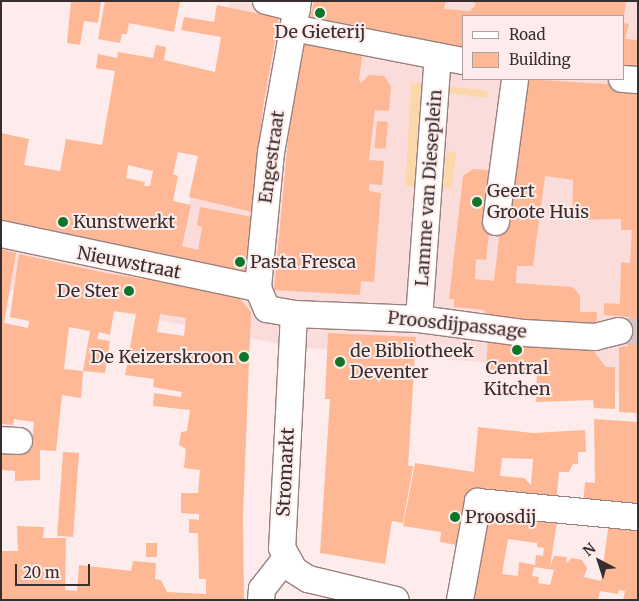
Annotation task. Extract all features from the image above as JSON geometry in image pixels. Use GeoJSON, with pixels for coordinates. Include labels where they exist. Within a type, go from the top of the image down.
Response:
{"type":"FeatureCollection","features":[{"type":"Feature","properties":{"kind":"street"},"geometry":{"type":"LineString","coordinates":[[266,1],[296,13],[450,59]]}},
{"type":"Feature","properties":{"kind":"street","name":"Engestraat"},"geometry":{"type":"LineString","coordinates":[[258,288],[271,152],[296,13]]}},
{"type":"Feature","properties":{"kind":"street","name":"Lamme van Dieseplein"},"geometry":{"type":"LineString","coordinates":[[419,319],[450,59]]}},
{"type":"Feature","properties":{"kind":"street"},"geometry":{"type":"LineString","coordinates":[[624,79],[638,80]]}},
{"type":"Feature","properties":{"kind":"street"},"geometry":{"type":"LineString","coordinates":[[496,222],[515,80]]}},
{"type":"Feature","properties":{"kind":"street","name":"Nieuwstraat"},"geometry":{"type":"LineString","coordinates":[[1,234],[258,288]]}},
{"type":"Feature","properties":{"kind":"street"},"geometry":{"type":"LineString","coordinates":[[258,288],[267,309],[294,314]]}},
{"type":"Feature","properties":{"kind":"street","name":"Proosdijpassage"},"geometry":{"type":"LineString","coordinates":[[294,314],[419,319],[524,333],[586,336],[619,331]]}},
{"type":"Feature","properties":{"kind":"street","name":"Stromarkt"},"geometry":{"type":"LineString","coordinates":[[286,558],[282,548],[294,314]]}},
{"type":"Feature","properties":{"kind":"street"},"geometry":{"type":"LineString","coordinates":[[460,600],[478,502],[638,517]]}},
{"type":"Feature","properties":{"kind":"street"},"geometry":{"type":"LineString","coordinates":[[261,600],[262,589],[286,558],[294,570],[308,579],[396,600]]}},
{"type":"Feature","properties":{"kind":"shaded area"},"geometry":{"type":"Polygon","coordinates":[[[230,1],[638,1],[638,426],[630,402],[591,371],[295,347],[1,289],[1,170],[189,205],[230,1]]]}},
{"type":"Feature","properties":{"kind":"shaded area"},"geometry":{"type":"Polygon","coordinates":[[[411,83],[429,84],[424,187],[406,186],[411,83]]]}},
{"type":"Feature","properties":{"kind":"shaded area"},"geometry":{"type":"Polygon","coordinates":[[[447,86],[488,91],[487,98],[446,93],[447,86]]]}},
{"type":"Feature","properties":{"kind":"shaded area"},"geometry":{"type":"Polygon","coordinates":[[[447,151],[456,152],[452,189],[443,188],[447,151]]]}},
{"type":"Feature","properties":{"kind":"building"},"geometry":{"type":"Polygon","coordinates":[[[71,1],[101,1],[98,23],[84,21],[80,45],[67,43],[71,1]]]}},
{"type":"Feature","properties":{"kind":"building"},"geometry":{"type":"Polygon","coordinates":[[[105,1],[180,1],[174,32],[129,23],[127,34],[122,34],[120,43],[98,39],[105,1]]]}},
{"type":"Feature","properties":{"kind":"building"},"geometry":{"type":"Polygon","coordinates":[[[314,1],[446,1],[444,9],[470,11],[476,4],[472,1],[626,1],[624,16],[462,15],[462,51],[309,22],[314,1]]]}},
{"type":"Feature","properties":{"kind":"building"},"geometry":{"type":"Polygon","coordinates":[[[217,5],[279,18],[263,107],[252,212],[189,197],[198,156],[178,152],[173,174],[178,176],[173,201],[191,205],[182,246],[198,250],[202,227],[197,225],[200,207],[252,217],[248,269],[242,273],[1,220],[1,133],[29,139],[24,165],[60,171],[66,139],[102,145],[115,71],[96,68],[98,54],[117,58],[118,52],[153,58],[156,45],[166,47],[164,60],[215,72],[221,37],[181,30],[184,17],[214,22],[217,5]],[[128,165],[126,178],[145,182],[144,186],[150,186],[153,171],[128,165]]]}},
{"type":"Feature","properties":{"kind":"building"},"geometry":{"type":"Polygon","coordinates":[[[624,23],[629,24],[625,39],[638,40],[638,74],[624,73],[624,23]]]}},
{"type":"Feature","properties":{"kind":"building"},"geometry":{"type":"Polygon","coordinates":[[[304,41],[362,56],[359,80],[361,83],[369,75],[384,76],[391,86],[389,111],[375,110],[369,160],[384,161],[382,185],[369,184],[369,191],[381,193],[374,282],[361,281],[360,295],[274,290],[290,118],[304,41]]]}},
{"type":"Feature","properties":{"kind":"building"},"geometry":{"type":"Polygon","coordinates":[[[526,80],[638,86],[638,413],[619,412],[619,347],[628,346],[629,317],[604,315],[604,303],[620,304],[621,262],[630,263],[632,230],[621,230],[621,219],[572,220],[573,180],[545,176],[533,266],[517,266],[516,283],[572,287],[580,295],[580,312],[597,312],[596,332],[491,323],[484,310],[454,307],[454,299],[449,299],[463,176],[473,169],[487,170],[495,180],[486,260],[476,259],[475,279],[494,281],[499,238],[506,227],[526,80]]]}},
{"type":"Feature","properties":{"kind":"building"},"geometry":{"type":"Polygon","coordinates":[[[377,121],[388,122],[386,149],[375,148],[377,121]]]}},
{"type":"Feature","properties":{"kind":"building"},"geometry":{"type":"Polygon","coordinates":[[[1,249],[16,253],[4,323],[28,328],[29,321],[10,317],[19,254],[101,272],[237,295],[251,312],[243,516],[244,600],[1,600],[1,551],[18,551],[17,526],[44,527],[43,538],[66,538],[65,590],[77,591],[79,565],[131,571],[133,561],[156,563],[155,579],[161,580],[167,592],[206,594],[206,579],[199,579],[198,533],[189,533],[189,519],[199,520],[199,514],[181,513],[181,493],[198,493],[200,470],[184,468],[186,449],[179,445],[181,432],[187,431],[190,410],[153,406],[154,393],[181,397],[182,392],[153,387],[154,379],[125,375],[136,314],[114,311],[110,335],[99,332],[97,339],[110,341],[105,373],[83,371],[81,398],[62,395],[56,451],[40,450],[40,480],[15,481],[15,471],[1,470],[1,447],[32,449],[34,422],[14,419],[13,425],[1,424],[1,249]],[[160,314],[157,332],[184,336],[186,318],[160,314]],[[69,327],[64,369],[83,371],[90,331],[69,327]]]}},
{"type":"Feature","properties":{"kind":"building"},"geometry":{"type":"Polygon","coordinates":[[[328,333],[416,337],[408,466],[413,466],[403,523],[392,521],[385,564],[320,553],[330,399],[325,399],[328,333]]]}},
{"type":"Feature","properties":{"kind":"building"},"geometry":{"type":"Polygon","coordinates":[[[488,337],[595,345],[595,353],[606,367],[615,367],[615,409],[594,408],[593,400],[536,402],[537,373],[486,369],[488,337]]]}},
{"type":"Feature","properties":{"kind":"building"},"geometry":{"type":"Polygon","coordinates":[[[594,419],[638,422],[638,511],[583,505],[585,482],[595,483],[594,419]]]}},
{"type":"Feature","properties":{"kind":"building"},"geometry":{"type":"Polygon","coordinates":[[[478,427],[533,433],[585,430],[586,452],[578,452],[578,464],[573,464],[569,472],[559,472],[556,504],[471,495],[462,546],[440,542],[441,532],[403,526],[415,463],[474,472],[478,427]],[[502,458],[500,476],[524,478],[531,485],[533,459],[502,458]]]}},
{"type":"Feature","properties":{"kind":"building"},"geometry":{"type":"Polygon","coordinates":[[[63,452],[79,453],[73,537],[57,536],[63,452]]]}},
{"type":"Feature","properties":{"kind":"building"},"geometry":{"type":"Polygon","coordinates":[[[480,513],[558,515],[550,567],[554,556],[567,557],[566,563],[572,558],[582,560],[587,568],[584,577],[601,581],[609,521],[638,524],[638,600],[623,600],[625,591],[619,590],[618,594],[600,591],[598,600],[468,600],[480,513]],[[508,539],[502,574],[518,576],[519,562],[535,565],[536,555],[543,556],[544,548],[537,547],[537,543],[508,539]],[[534,567],[532,576],[539,577],[538,583],[550,585],[554,570],[534,567]]]}},
{"type":"Feature","properties":{"kind":"building"},"geometry":{"type":"Polygon","coordinates":[[[146,543],[157,543],[157,557],[146,557],[146,543]]]}},
{"type":"Feature","properties":{"kind":"tunnel"},"geometry":{"type":"LineString","coordinates":[[619,331],[638,332]]}},
{"type":"Feature","properties":{"kind":"place","name":"De Gieterij"},"geometry":{"type":"Point","coordinates":[320,13]}},
{"type":"Feature","properties":{"kind":"place","name":"Geert Groote Huis"},"geometry":{"type":"Point","coordinates":[477,202]}},
{"type":"Feature","properties":{"kind":"place","name":"Kunstwerkt"},"geometry":{"type":"Point","coordinates":[63,222]}},
{"type":"Feature","properties":{"kind":"place","name":"Pasta Fresca"},"geometry":{"type":"Point","coordinates":[240,262]}},
{"type":"Feature","properties":{"kind":"place","name":"De Ster"},"geometry":{"type":"Point","coordinates":[129,291]}},
{"type":"Feature","properties":{"kind":"place","name":"Central Kitchen"},"geometry":{"type":"Point","coordinates":[517,350]}},
{"type":"Feature","properties":{"kind":"place","name":"De Keizerskroon"},"geometry":{"type":"Point","coordinates":[244,357]}},
{"type":"Feature","properties":{"kind":"place","name":"de Bibliotheek Deventer"},"geometry":{"type":"Point","coordinates":[340,362]}},
{"type":"Feature","properties":{"kind":"place","name":"Proosdij"},"geometry":{"type":"Point","coordinates":[455,517]}}]}
